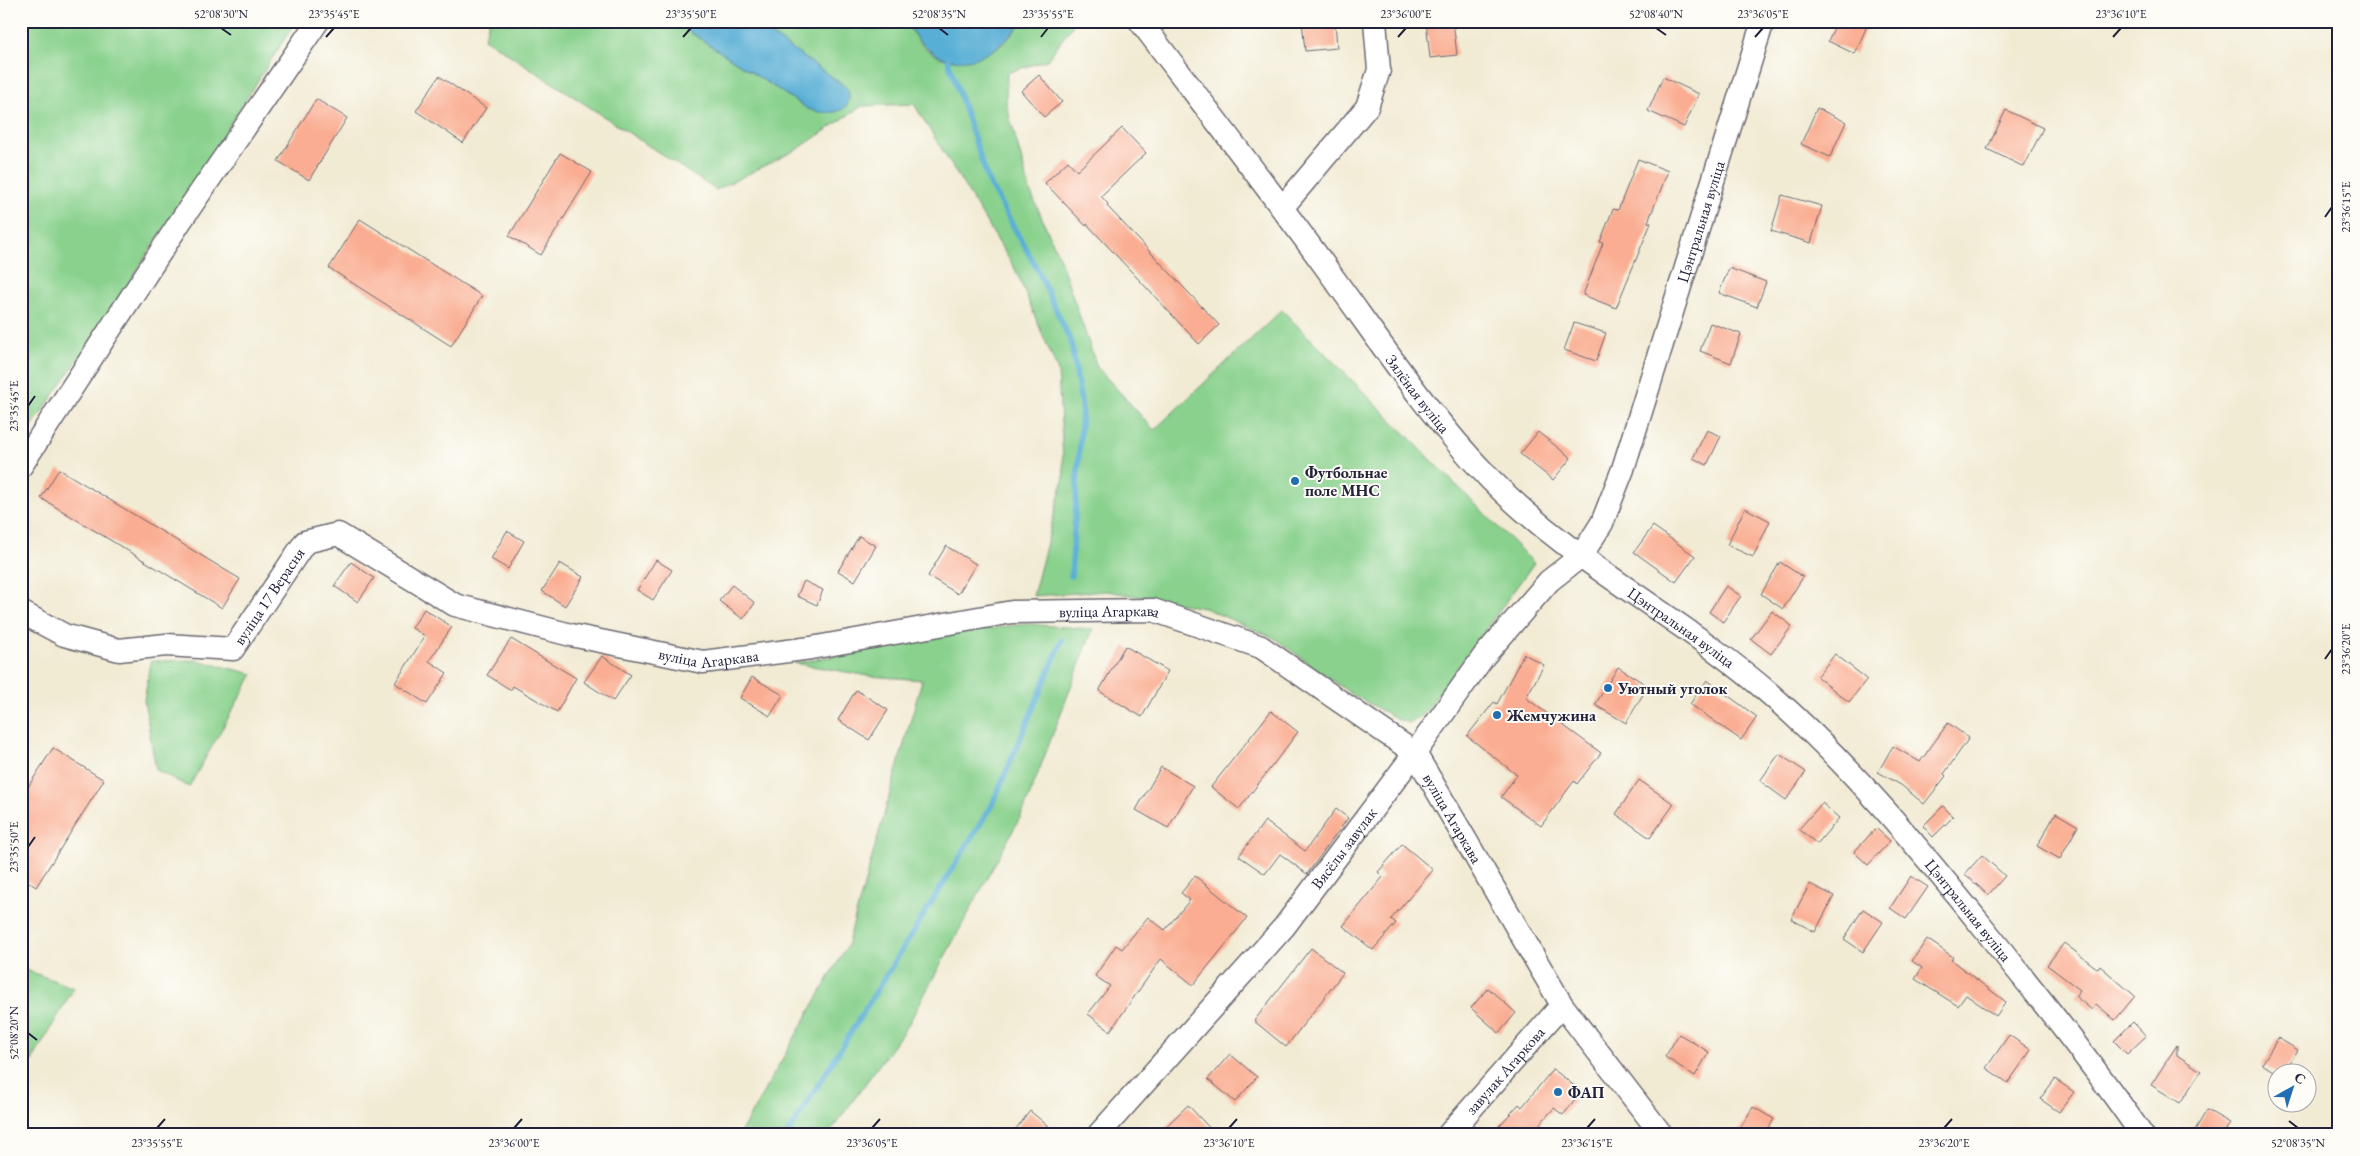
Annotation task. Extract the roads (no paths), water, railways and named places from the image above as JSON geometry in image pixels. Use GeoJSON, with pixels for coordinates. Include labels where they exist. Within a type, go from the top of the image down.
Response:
{"type":"FeatureCollection","features":[{"type":"Feature","properties":{"kind":"street"},"geometry":{"type":"LineString","coordinates":[[21,466],[182,219],[318,21]]}},
{"type":"Feature","properties":{"kind":"street","name":"Зялёная вуліца"},"geometry":{"type":"LineString","coordinates":[[1140,21],[1282,208],[1408,381],[1462,448],[1520,507],[1581,556]]}},
{"type":"Feature","properties":{"kind":"street"},"geometry":{"type":"LineString","coordinates":[[1282,208],[1367,107],[1378,70],[1375,21]]}},
{"type":"Feature","properties":{"kind":"street","name":"Цэнтральная вуліца"},"geometry":{"type":"LineString","coordinates":[[1763,21],[1623,469],[1602,523],[1581,556],[1761,686],[1804,724],[1842,762],[1908,836],[1965,905],[2056,1019],[2142,1135]]}},
{"type":"Feature","properties":{"kind":"street","name":"вуліца 17 Верасня"},"geometry":{"type":"LineString","coordinates":[[21,612],[64,635],[119,650],[166,645],[233,649],[305,542],[338,534]]}},
{"type":"Feature","properties":{"kind":"street","name":"вуліца Агаркава"},"geometry":{"type":"LineString","coordinates":[[338,534],[455,605],[571,635],[703,662],[811,648],[1012,612],[1153,610],[1261,646],[1415,754],[1562,1005],[1662,1135]]}},
{"type":"Feature","properties":{"kind":"street","name":"Вясёлы завулак"},"geometry":{"type":"LineString","coordinates":[[1098,1135],[1284,928],[1415,754],[1484,656],[1550,580],[1581,556]]}},
{"type":"Feature","properties":{"kind":"street","name":"завулак Агаркова"},"geometry":{"type":"LineString","coordinates":[[1448,1135],[1562,1005]]}},
{"type":"Feature","properties":{"kind":"water"},"geometry":{"type":"Polygon","coordinates":[[[673,21],[751,21],[842,84],[848,90],[849,99],[847,105],[837,112],[822,112],[808,109],[673,21]]]}},
{"type":"Feature","properties":{"kind":"water"},"geometry":{"type":"Polygon","coordinates":[[[906,21],[1022,21],[994,49],[978,57],[962,60],[947,59],[932,52],[918,39],[906,21]]]}},
{"type":"Feature","properties":{"kind":"waterway"},"geometry":{"type":"LineString","coordinates":[[948,60],[989,183],[1036,267],[1071,342],[1082,409],[1071,576]]}},
{"type":"Feature","properties":{"kind":"waterway"},"geometry":{"type":"LineString","coordinates":[[787,1135],[992,805],[1062,640]]}},
{"type":"Feature","properties":{"kind":"place","name":"Футбольнае поле МНС"},"geometry":{"type":"Point","coordinates":[1295,481]}},
{"type":"Feature","properties":{"kind":"place","name":"Уютный уголок"},"geometry":{"type":"Point","coordinates":[1608,688]}},
{"type":"Feature","properties":{"kind":"place","name":"Жемчужина"},"geometry":{"type":"Point","coordinates":[1497,715]}},
{"type":"Feature","properties":{"kind":"place","name":"ФАП"},"geometry":{"type":"Point","coordinates":[1558,1092]}}]}
